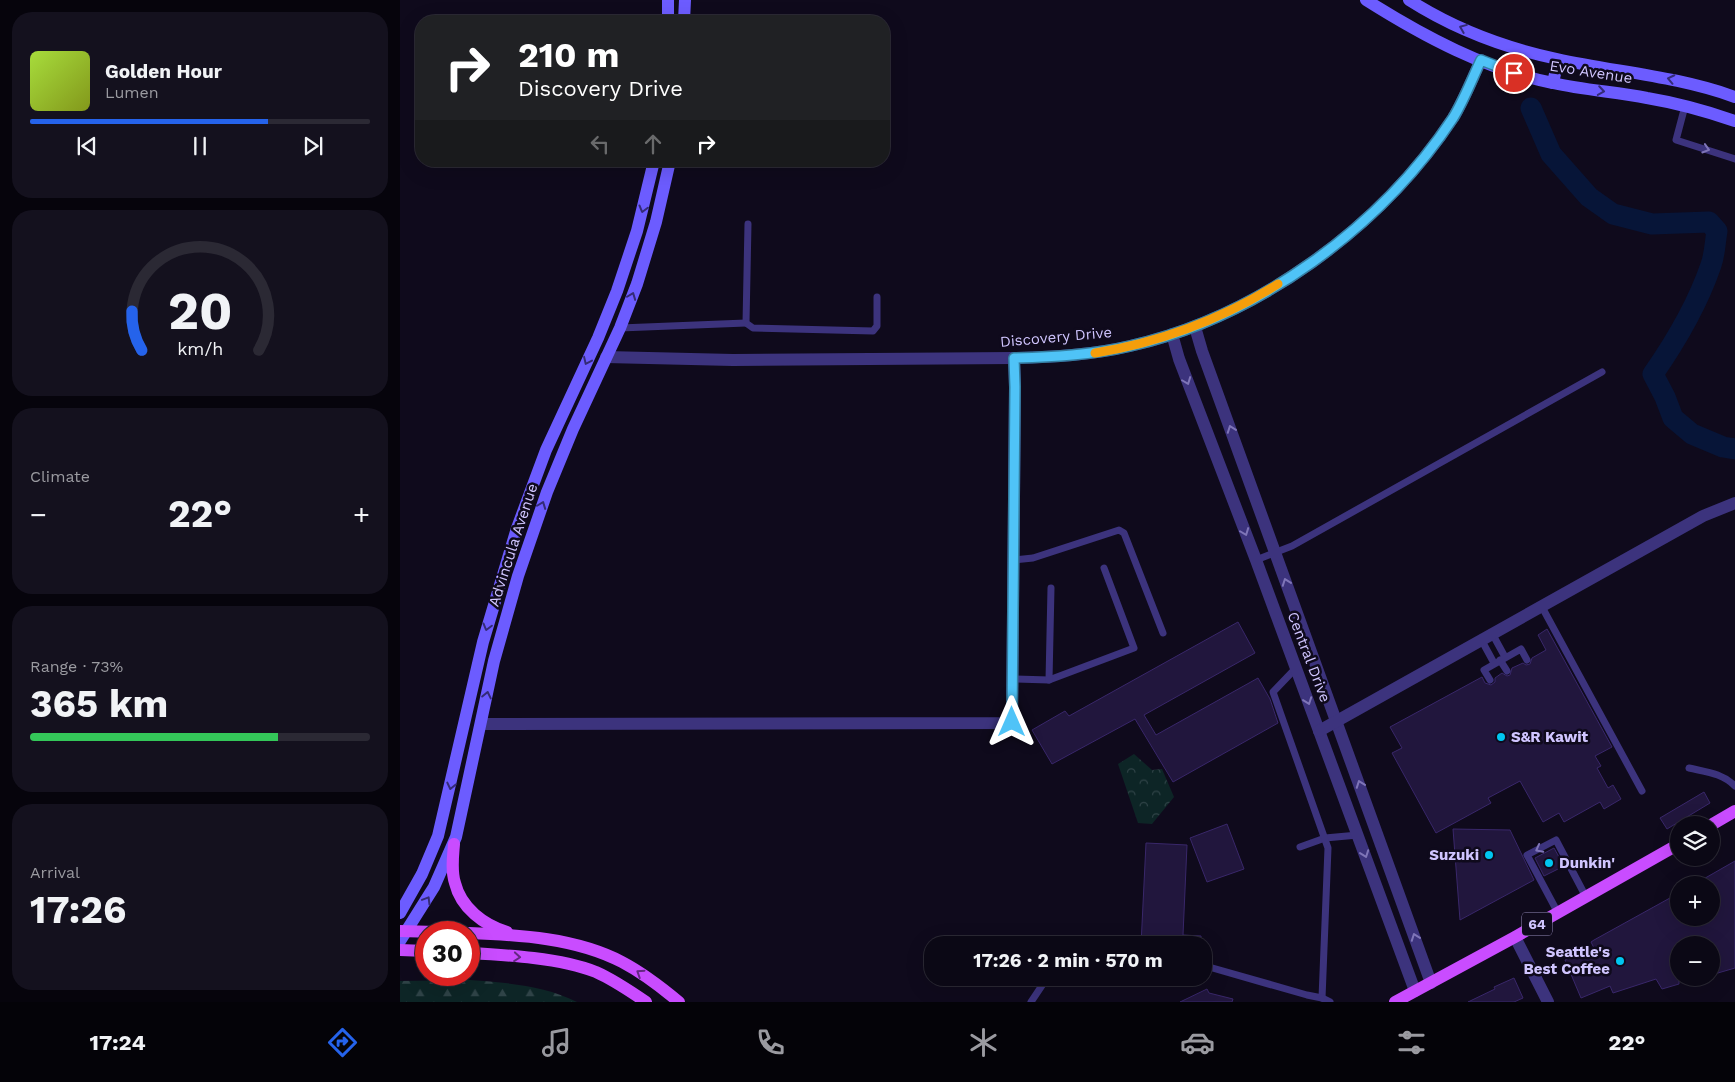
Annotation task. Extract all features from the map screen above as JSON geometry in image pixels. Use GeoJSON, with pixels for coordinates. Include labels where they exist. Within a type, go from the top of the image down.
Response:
{"type":"FeatureCollection","features":[{"type":"Feature","properties":{"kind":"main road"},"geometry":{"type":"LineString","coordinates":[[668,0],[668,15]]}},
{"type":"Feature","properties":{"kind":"main road"},"geometry":{"type":"LineString","coordinates":[[684,15],[685,0]]}},
{"type":"Feature","properties":{"kind":"main road","name":"Evo Avenue"},"geometry":{"type":"LineString","coordinates":[[1366,0],[1417,31],[1481,60],[1525,76],[1553,83],[1649,98],[1685,106],[1735,121]]}},
{"type":"Feature","properties":{"kind":"main road","name":"Evo Avenue"},"geometry":{"type":"LineString","coordinates":[[1409,0],[1427,11],[1490,39],[1532,53],[1558,60],[1653,75],[1735,96]]}},
{"type":"Feature","properties":{"kind":"main road"},"geometry":{"type":"LineString","coordinates":[[1417,31],[1427,11]]}},
{"type":"Feature","properties":{"kind":"main road"},"geometry":{"type":"LineString","coordinates":[[1481,60],[1490,39]]}},
{"type":"Feature","properties":{"kind":"main road"},"geometry":{"type":"LineString","coordinates":[[1553,83],[1558,60]]}},
{"type":"Feature","properties":{"kind":"main road"},"geometry":{"type":"LineString","coordinates":[[1685,106],[1690,83]]}},
{"type":"Feature","properties":{"kind":"main road","name":"Advincula Avenue"},"geometry":{"type":"LineString","coordinates":[[400,913],[422,874],[438,836],[481,651],[498,585],[516,528],[546,450],[605,322],[617,291],[637,231],[653,167]]}},
{"type":"Feature","properties":{"kind":"main road","name":"Advincula Avenue"},"geometry":{"type":"LineString","coordinates":[[402,935],[434,887],[454,844],[494,661],[532,532],[573,429],[620,328],[637,284],[663,197],[669,167]]}},
{"type":"Feature","properties":{"kind":"main road"},"geometry":{"type":"LineString","coordinates":[[1720,820],[1734,813]]}},
{"type":"Feature","properties":{"kind":"main road"},"geometry":{"type":"LineString","coordinates":[[454,844],[454,883],[466,904],[474,914],[486,923],[524,937]]}},
{"type":"Feature","properties":{"kind":"main road","name":"64"},"geometry":{"type":"LineString","coordinates":[[1394,1002],[1515,937],[1670,849]]}},
{"type":"Feature","properties":{"kind":"main road"},"geometry":{"type":"LineString","coordinates":[[402,935],[415,934]]}},
{"type":"Feature","properties":{"kind":"main road"},"geometry":{"type":"LineString","coordinates":[[480,935],[557,941],[602,953],[623,962],[679,1002]]}},
{"type":"Feature","properties":{"kind":"main road"},"geometry":{"type":"LineString","coordinates":[[400,950],[415,951]]}},
{"type":"Feature","properties":{"kind":"main road"},"geometry":{"type":"LineString","coordinates":[[480,954],[529,958],[574,966],[595,972],[615,982],[646,1002]]}},
{"type":"Feature","properties":{"kind":"street","name":"Discovery Drive"},"geometry":{"type":"LineString","coordinates":[[606,357],[733,360],[1014,358],[1096,353],[1130,346],[1195,327],[1276,285],[1331,248],[1366,218],[1405,179],[1433,147],[1454,116],[1481,60]]}},
{"type":"Feature","properties":{"kind":"street","name":"Central Drive"},"geometry":{"type":"LineString","coordinates":[[1195,327],[1205,360],[1431,983]]}},
{"type":"Feature","properties":{"kind":"street","name":"Central Drive"},"geometry":{"type":"LineString","coordinates":[[1172,334],[1179,359],[1256,560],[1415,991]]}},
{"type":"Feature","properties":{"kind":"street"},"geometry":{"type":"LineString","coordinates":[[481,724],[1012,722],[1014,358]]}},
{"type":"Feature","properties":{"kind":"street"},"geometry":{"type":"LineString","coordinates":[[1319,731],[1703,516],[1735,503]]}},
{"type":"Feature","properties":{"kind":"street"},"geometry":{"type":"LineString","coordinates":[[1515,937],[1548,1002]]}},
{"type":"Feature","properties":{"kind":"lane"},"geometry":{"type":"LineString","coordinates":[[1685,106],[1676,140],[1735,159]]}},
{"type":"Feature","properties":{"kind":"lane"},"geometry":{"type":"LineString","coordinates":[[746,323],[748,224]]}},
{"type":"Feature","properties":{"kind":"lane"},"geometry":{"type":"LineString","coordinates":[[620,328],[746,323],[753,328],[873,330],[877,326],[878,297]]}},
{"type":"Feature","properties":{"kind":"lane"},"geometry":{"type":"LineString","coordinates":[[1256,560],[1292,546],[1602,372]]}},
{"type":"Feature","properties":{"kind":"lane"},"geometry":{"type":"LineString","coordinates":[[1013,560],[1033,558],[1119,530],[1124,533],[1163,633]]}},
{"type":"Feature","properties":{"kind":"lane"},"geometry":{"type":"LineString","coordinates":[[1012,679],[1049,680],[1134,648],[1104,568]]}},
{"type":"Feature","properties":{"kind":"lane"},"geometry":{"type":"LineString","coordinates":[[1049,680],[1051,588]]}},
{"type":"Feature","properties":{"kind":"lane"},"geometry":{"type":"LineString","coordinates":[[1542,607],[1642,791]]}},
{"type":"Feature","properties":{"kind":"lane"},"geometry":{"type":"LineString","coordinates":[[1488,638],[1500,660]]}},
{"type":"Feature","properties":{"kind":"lane"},"geometry":{"type":"LineString","coordinates":[[1488,638],[1506,671]]}},
{"type":"Feature","properties":{"kind":"lane"},"geometry":{"type":"LineString","coordinates":[[1490,680],[1484,670],[1520,649],[1527,660]]}},
{"type":"Feature","properties":{"kind":"lane"},"geometry":{"type":"LineString","coordinates":[[1296,668],[1273,692],[1328,848],[1322,998]]}},
{"type":"Feature","properties":{"kind":"lane"},"geometry":{"type":"LineString","coordinates":[[1689,768],[1717,774],[1728,779],[1735,786]]}},
{"type":"Feature","properties":{"kind":"lane"},"geometry":{"type":"LineString","coordinates":[[1300,847],[1325,838],[1358,835]]}},
{"type":"Feature","properties":{"kind":"lane"},"geometry":{"type":"LineString","coordinates":[[1558,913],[1527,855],[1556,840],[1586,897]]}},
{"type":"Feature","properties":{"kind":"lane"},"geometry":{"type":"LineString","coordinates":[[1212,968],[1322,998],[1330,1002]]}},
{"type":"Feature","properties":{"kind":"lane"},"geometry":{"type":"LineString","coordinates":[[1031,1002],[1042,986]]}},
{"type":"Feature","properties":{"kind":"green space"},"geometry":{"type":"Polygon","coordinates":[[[1134,754],[1152,770],[1162,769],[1174,797],[1152,824],[1138,823],[1118,764],[1134,754]]]}},
{"type":"Feature","properties":{"kind":"green space"},"geometry":{"type":"Polygon","coordinates":[[[400,981],[415,981],[415,986],[480,986],[480,981],[511,984],[538,988],[577,1002],[400,1002],[400,981]]]}},
{"type":"Feature","properties":{"kind":"building"},"geometry":{"type":"Polygon","coordinates":[[[1238,622],[1255,653],[1144,715],[1156,735],[1258,678],[1270,699],[1278,723],[1173,782],[1135,719],[1052,764],[1032,730],[1065,711],[1069,716],[1238,622]]]}},
{"type":"Feature","properties":{"kind":"building","name":"S&R Kawit"},"geometry":{"type":"Polygon","coordinates":[[[1547,629],[1612,747],[1595,756],[1601,766],[1597,768],[1608,788],[1613,785],[1621,799],[1604,809],[1600,802],[1564,822],[1559,813],[1543,822],[1520,781],[1488,798],[1491,803],[1436,833],[1392,753],[1402,748],[1390,727],[1482,677],[1485,683],[1491,685],[1495,682],[1495,678],[1502,673],[1507,676],[1510,675],[1512,668],[1523,663],[1526,665],[1530,664],[1532,658],[1546,650],[1538,635],[1547,629]]]}},
{"type":"Feature","properties":{"kind":"building"},"geometry":{"type":"Polygon","coordinates":[[[1704,792],[1710,803],[1688,816],[1670,816],[1670,827],[1667,829],[1660,818],[1704,792]]]}},
{"type":"Feature","properties":{"kind":"building"},"geometry":{"type":"Polygon","coordinates":[[[1227,824],[1244,869],[1207,882],[1190,838],[1227,824]]]}},
{"type":"Feature","properties":{"kind":"building","name":"Suzuki"},"geometry":{"type":"Polygon","coordinates":[[[1453,829],[1510,830],[1534,880],[1460,920],[1453,829]]]}},
{"type":"Feature","properties":{"kind":"building"},"geometry":{"type":"Polygon","coordinates":[[[1146,843],[1187,845],[1183,935],[1201,936],[1141,936],[1146,843]]]}},
{"type":"Feature","properties":{"kind":"building","name":"Dunkin'"},"geometry":{"type":"Polygon","coordinates":[[[1554,848],[1564,866],[1544,876],[1535,858],[1554,848]]]}},
{"type":"Feature","properties":{"kind":"building"},"geometry":{"type":"Polygon","coordinates":[[[1735,861],[1735,968],[1720,972],[1720,936],[1670,936],[1670,986],[1672,986],[1662,989],[1656,979],[1613,993],[1610,986],[1581,998],[1565,960],[1594,948],[1591,942],[1594,940],[1670,898],[1670,926],[1720,926],[1720,876],[1709,876],[1735,861]]]}},
{"type":"Feature","properties":{"kind":"building"},"geometry":{"type":"Polygon","coordinates":[[[1514,978],[1523,998],[1514,1002],[1468,1002],[1495,989],[1494,987],[1514,978]]]}},
{"type":"Feature","properties":{"kind":"building"},"geometry":{"type":"Polygon","coordinates":[[[1207,989],[1209,993],[1233,999],[1232,1002],[1180,1002],[1207,989]]]}},
{"type":"Feature","properties":{"kind":"waterway"},"geometry":{"type":"LineString","coordinates":[[1531,108],[1551,154],[1589,197],[1613,214],[1652,224],[1709,222],[1717,231],[1712,261],[1700,293],[1678,335],[1653,374],[1673,418],[1692,434],[1723,447],[1735,449]]}},
{"type":"Feature","properties":{"kind":"slow traffic"},"geometry":{"type":"LineString","coordinates":[[1095,353],[1130,346],[1195,327],[1263,294],[1278,284]]}},
{"type":"Feature","properties":{"kind":"place","name":"S&R Kawit"},"geometry":{"type":"Point","coordinates":[1501,737]}},
{"type":"Feature","properties":{"kind":"place","name":"Suzuki"},"geometry":{"type":"Point","coordinates":[1489,855]}},
{"type":"Feature","properties":{"kind":"place","name":"Dunkin'"},"geometry":{"type":"Point","coordinates":[1549,863]}},
{"type":"Feature","properties":{"kind":"place","name":"Seattle's Best Coffee"},"geometry":{"type":"Point","coordinates":[1620,961]}},
{"type":"Feature","properties":{"kind":"route"},"geometry":{"type":"LineString","coordinates":[[1012,722],[1014,358],[1096,353],[1130,346],[1195,327],[1263,294],[1331,248],[1366,218],[1405,179],[1433,147],[1454,116],[1481,60],[1514,73]]}}]}
